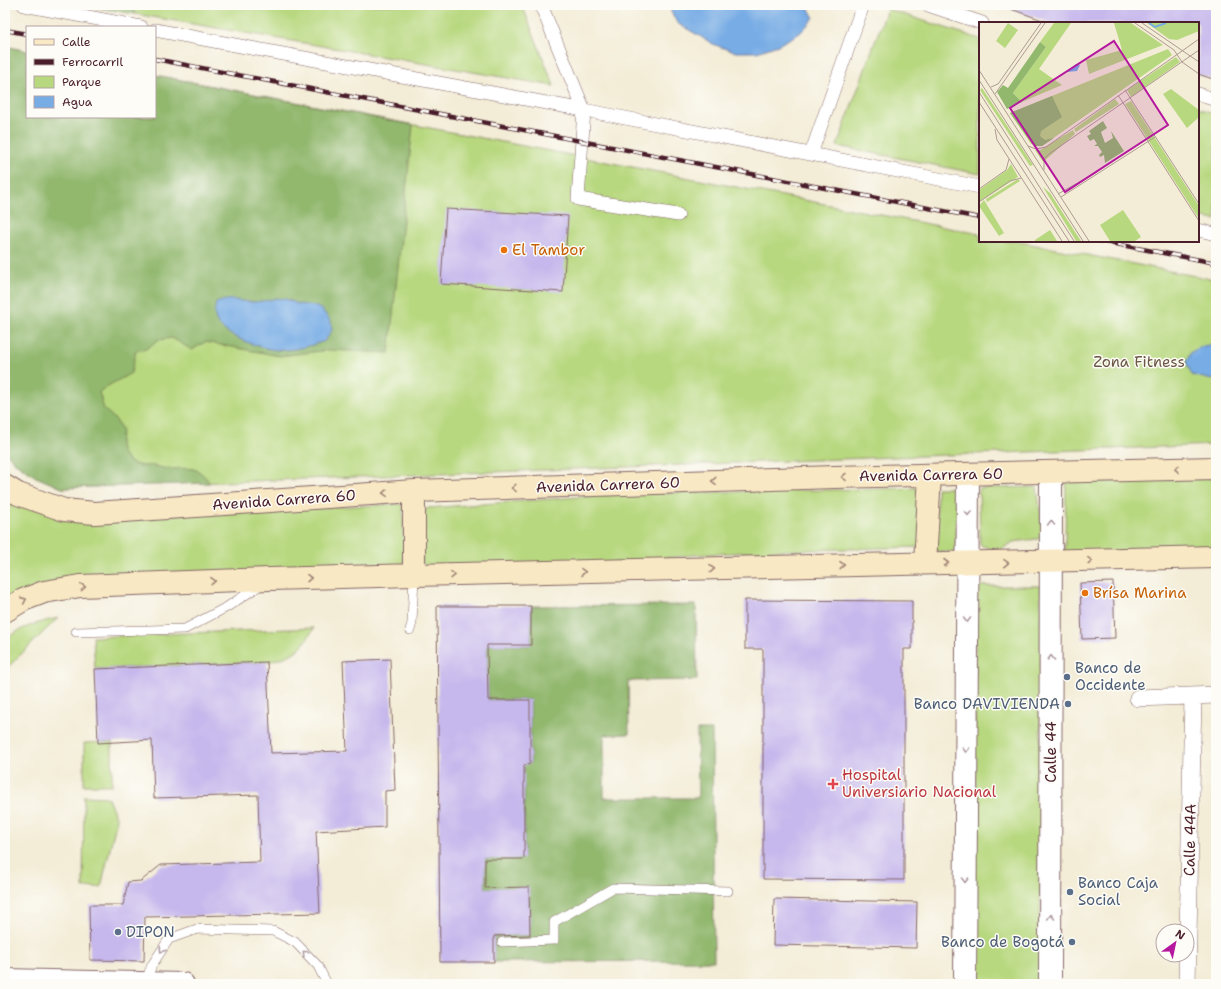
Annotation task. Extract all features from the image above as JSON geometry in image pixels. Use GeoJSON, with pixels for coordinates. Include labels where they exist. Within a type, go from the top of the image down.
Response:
{"type":"FeatureCollection","features":[{"type":"Feature","properties":{"kind":"main road","name":"Avenida Carrera 60"},"geometry":{"type":"LineString","coordinates":[[5,486],[18,494],[64,510],[95,513],[414,492],[930,475],[1216,468]]}},
{"type":"Feature","properties":{"kind":"main road"},"geometry":{"type":"LineString","coordinates":[[925,563],[930,475]]}},
{"type":"Feature","properties":{"kind":"main road"},"geometry":{"type":"LineString","coordinates":[[414,492],[414,576]]}},
{"type":"Feature","properties":{"kind":"main road"},"geometry":{"type":"LineString","coordinates":[[5,612],[23,600],[44,592],[80,586],[270,579],[1216,557]]}},
{"type":"Feature","properties":{"kind":"street"},"geometry":{"type":"LineString","coordinates":[[24,5],[136,26]]}},
{"type":"Feature","properties":{"kind":"street"},"geometry":{"type":"LineString","coordinates":[[541,5],[584,110],[578,199],[678,215]]}},
{"type":"Feature","properties":{"kind":"street"},"geometry":{"type":"LineString","coordinates":[[812,154],[863,5]]}},
{"type":"Feature","properties":{"kind":"street"},"geometry":{"type":"LineString","coordinates":[[928,5],[979,22]]}},
{"type":"Feature","properties":{"kind":"street"},"geometry":{"type":"LineString","coordinates":[[156,30],[584,110],[979,187]]}},
{"type":"Feature","properties":{"kind":"street"},"geometry":{"type":"LineString","coordinates":[[1199,94],[1216,100]]}},
{"type":"Feature","properties":{"kind":"street"},"geometry":{"type":"LineString","coordinates":[[1199,230],[1216,234]]}},
{"type":"Feature","properties":{"kind":"street","name":"Calle 44"},"geometry":{"type":"LineString","coordinates":[[1050,984],[1051,472]]}},
{"type":"Feature","properties":{"kind":"street"},"geometry":{"type":"LineString","coordinates":[[964,984],[968,474]]}},
{"type":"Feature","properties":{"kind":"street"},"geometry":{"type":"LineString","coordinates":[[1138,698],[1216,695]]}},
{"type":"Feature","properties":{"kind":"street","name":"Calle 44A"},"geometry":{"type":"LineString","coordinates":[[1187,984],[1193,696]]}},
{"type":"Feature","properties":{"kind":"street"},"geometry":{"type":"LineString","coordinates":[[5,980],[183,984]]}},
{"type":"Feature","properties":{"kind":"lane"},"geometry":{"type":"LineString","coordinates":[[410,630],[412,623],[414,576]]}},
{"type":"Feature","properties":{"kind":"lane"},"geometry":{"type":"LineString","coordinates":[[76,632],[186,629],[227,607],[270,579]]}},
{"type":"Feature","properties":{"kind":"lane"},"geometry":{"type":"LineString","coordinates":[[502,942],[554,940],[554,922],[613,888],[728,891]]}},
{"type":"Feature","properties":{"kind":"lane"},"geometry":{"type":"LineString","coordinates":[[145,983],[152,965],[169,940],[197,929],[273,931],[295,942],[318,966],[327,984]]}},
{"type":"Feature","properties":{"kind":"green space"},"geometry":{"type":"Polygon","coordinates":[[[77,5],[133,5],[135,14],[77,5]]]}},
{"type":"Feature","properties":{"kind":"green space"},"geometry":{"type":"Polygon","coordinates":[[[133,5],[522,5],[554,86],[135,14],[133,5]]]}},
{"type":"Feature","properties":{"kind":"green space"},"geometry":{"type":"Polygon","coordinates":[[[887,9],[979,39],[979,174],[837,146],[887,9]]]}},
{"type":"Feature","properties":{"kind":"green space","name":"Zona Fitness"},"geometry":{"type":"Polygon","coordinates":[[[5,46],[26,51],[26,118],[156,118],[156,75],[979,234],[979,242],[1020,242],[1216,280],[1216,445],[62,488],[31,473],[5,451],[5,46]]]}},
{"type":"Feature","properties":{"kind":"green space"},"geometry":{"type":"Polygon","coordinates":[[[5,46],[26,51],[26,118],[156,118],[156,75],[413,125],[389,353],[329,350],[280,356],[205,342],[192,350],[172,338],[158,340],[146,349],[136,351],[131,373],[99,392],[104,409],[116,420],[122,432],[120,439],[121,450],[127,459],[137,465],[166,469],[193,469],[202,474],[210,483],[62,488],[36,477],[14,462],[5,451],[5,46]]]}},
{"type":"Feature","properties":{"kind":"green space"},"geometry":{"type":"Polygon","coordinates":[[[1199,108],[1216,114],[1216,220],[1199,217],[1199,108]]]}},
{"type":"Feature","properties":{"kind":"green space"},"geometry":{"type":"Polygon","coordinates":[[[1216,478],[1216,548],[1065,554],[1066,482],[1216,478]]]}},
{"type":"Feature","properties":{"kind":"green space"},"geometry":{"type":"Polygon","coordinates":[[[1037,487],[1044,538],[1013,542],[1002,549],[994,550],[980,545],[979,488],[1037,487]]]}},
{"type":"Feature","properties":{"kind":"green space"},"geometry":{"type":"Polygon","coordinates":[[[922,488],[922,547],[768,551],[694,555],[621,563],[427,567],[422,562],[423,512],[428,508],[619,494],[922,488]]]}},
{"type":"Feature","properties":{"kind":"green space"},"geometry":{"type":"Polygon","coordinates":[[[937,488],[957,488],[956,552],[936,551],[937,488]]]}},
{"type":"Feature","properties":{"kind":"green space"},"geometry":{"type":"Polygon","coordinates":[[[5,494],[120,517],[399,504],[403,505],[404,563],[401,566],[5,602],[5,494]]]}},
{"type":"Feature","properties":{"kind":"green space"},"geometry":{"type":"Polygon","coordinates":[[[976,586],[1041,586],[1040,984],[973,984],[976,586]]]}},
{"type":"Feature","properties":{"kind":"green space"},"geometry":{"type":"Polygon","coordinates":[[[696,605],[697,680],[628,681],[629,734],[604,735],[604,798],[698,798],[697,730],[712,730],[714,961],[494,962],[494,936],[530,935],[529,888],[485,888],[485,859],[524,858],[524,785],[490,765],[530,764],[530,700],[488,700],[487,645],[531,645],[531,606],[696,605]]]}},
{"type":"Feature","properties":{"kind":"green space"},"geometry":{"type":"Polygon","coordinates":[[[58,618],[5,670],[5,640],[18,631],[36,623],[58,618]]]}},
{"type":"Feature","properties":{"kind":"green space"},"geometry":{"type":"Polygon","coordinates":[[[314,628],[305,642],[290,655],[267,662],[95,669],[93,637],[314,628]]]}},
{"type":"Feature","properties":{"kind":"green space"},"geometry":{"type":"Polygon","coordinates":[[[112,742],[112,785],[84,785],[84,743],[112,742]]]}},
{"type":"Feature","properties":{"kind":"green space"},"geometry":{"type":"Polygon","coordinates":[[[84,796],[107,797],[117,819],[101,887],[83,888],[84,796]]]}},
{"type":"Feature","properties":{"kind":"water"},"geometry":{"type":"Polygon","coordinates":[[[673,5],[807,5],[814,18],[800,33],[778,45],[757,52],[736,52],[715,45],[677,23],[670,9],[673,5]]]}},
{"type":"Feature","properties":{"kind":"water"},"geometry":{"type":"Polygon","coordinates":[[[277,298],[286,299],[298,304],[315,306],[322,310],[331,321],[332,330],[325,341],[295,349],[270,349],[245,342],[237,338],[223,329],[218,324],[215,317],[216,303],[221,301],[229,300],[254,302],[277,298]]]}},
{"type":"Feature","properties":{"kind":"water"},"geometry":{"type":"Polygon","coordinates":[[[1216,343],[1216,379],[1212,380],[1192,375],[1186,362],[1191,352],[1201,347],[1216,343]]]}},
{"type":"Feature","properties":{"kind":"building"},"geometry":{"type":"Polygon","coordinates":[[[1005,5],[1216,5],[1216,80],[1199,74],[1199,22],[1048,22],[1005,7],[1005,5]]]}},
{"type":"Feature","properties":{"kind":"building","name":"El Tambor"},"geometry":{"type":"Polygon","coordinates":[[[446,209],[568,216],[563,292],[441,284],[446,209]]]}},
{"type":"Feature","properties":{"kind":"building"},"geometry":{"type":"Polygon","coordinates":[[[1113,582],[1115,638],[1082,639],[1080,583],[1113,582]]]}},
{"type":"Feature","properties":{"kind":"building","name":"Hospital Universiario Nacional"},"geometry":{"type":"Polygon","coordinates":[[[745,600],[912,601],[912,649],[904,649],[904,880],[763,879],[763,649],[745,649],[745,600]]]}},
{"type":"Feature","properties":{"kind":"building"},"geometry":{"type":"Polygon","coordinates":[[[437,606],[531,606],[531,645],[487,645],[488,700],[530,700],[530,764],[524,765],[524,859],[485,859],[485,888],[529,887],[530,935],[494,936],[494,962],[440,962],[437,606]]]}},
{"type":"Feature","properties":{"kind":"building"},"geometry":{"type":"Polygon","coordinates":[[[390,659],[395,790],[385,791],[385,827],[316,831],[320,913],[145,917],[144,961],[90,960],[89,905],[123,905],[128,882],[141,881],[161,865],[260,862],[258,795],[154,798],[152,740],[98,743],[95,669],[267,662],[271,753],[347,751],[343,661],[390,659]]]}},
{"type":"Feature","properties":{"kind":"building"},"geometry":{"type":"Polygon","coordinates":[[[774,899],[917,902],[916,948],[773,945],[774,899]]]}},
{"type":"Feature","properties":{"kind":"railway"},"geometry":{"type":"LineString","coordinates":[[5,30],[26,34]]}},
{"type":"Feature","properties":{"kind":"railway"},"geometry":{"type":"LineString","coordinates":[[156,59],[979,218]]}},
{"type":"Feature","properties":{"kind":"railway"},"geometry":{"type":"LineString","coordinates":[[1105,242],[1216,263]]}},
{"type":"Feature","properties":{"kind":"place","name":"El Tambor"},"geometry":{"type":"Point","coordinates":[504,250]}},
{"type":"Feature","properties":{"kind":"place","name":"Brísa Marina"},"geometry":{"type":"Point","coordinates":[1085,593]}},
{"type":"Feature","properties":{"kind":"place","name":"Banco de Occidente"},"geometry":{"type":"Point","coordinates":[1067,677]}},
{"type":"Feature","properties":{"kind":"place","name":"Banco DAVIVIENDA"},"geometry":{"type":"Point","coordinates":[1068,704]}},
{"type":"Feature","properties":{"kind":"place","name":"Hospital Universiario Nacional"},"geometry":{"type":"Point","coordinates":[833,784]}},
{"type":"Feature","properties":{"kind":"place","name":"Banco Caja Social"},"geometry":{"type":"Point","coordinates":[1070,892]}},
{"type":"Feature","properties":{"kind":"place","name":"DIPON"},"geometry":{"type":"Point","coordinates":[118,932]}},
{"type":"Feature","properties":{"kind":"place","name":"Banco de Bogotá"},"geometry":{"type":"Point","coordinates":[1072,942]}}]}
